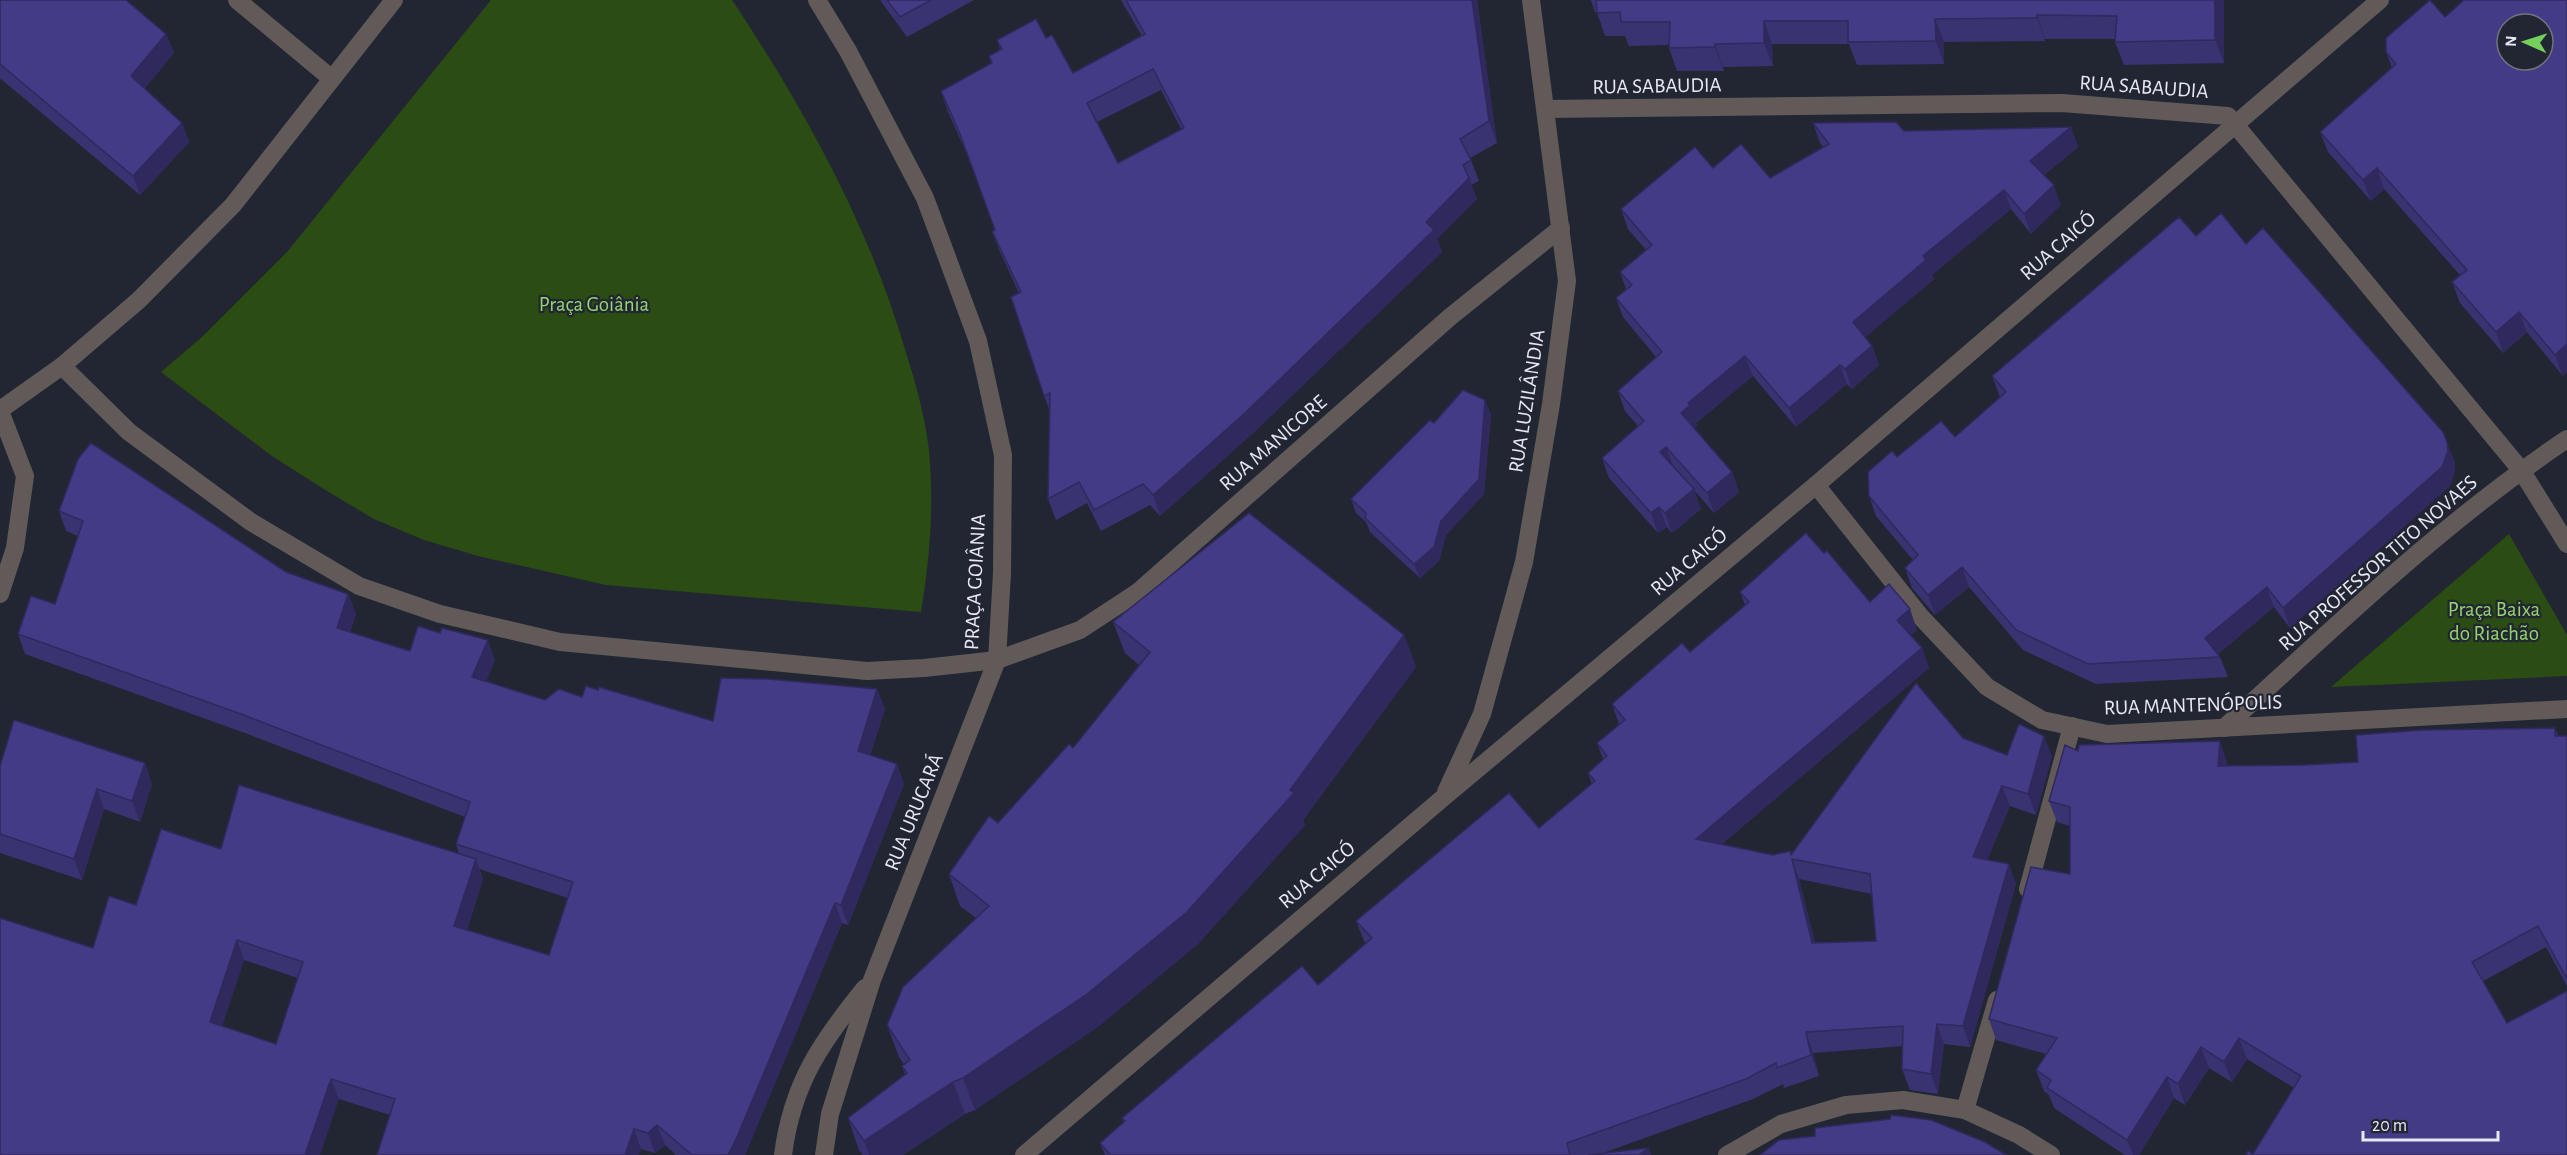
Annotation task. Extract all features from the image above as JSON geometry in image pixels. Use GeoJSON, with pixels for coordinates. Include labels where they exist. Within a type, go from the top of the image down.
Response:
{"type":"FeatureCollection","features":[{"type":"Feature","properties":{"kind":"street"},"geometry":{"type":"LineString","coordinates":[[237,0],[332,79]]}},
{"type":"Feature","properties":{"kind":"street"},"geometry":{"type":"LineString","coordinates":[[0,594],[15,548],[25,476],[0,411],[63,366],[139,300],[233,205],[394,0]]}},
{"type":"Feature","properties":{"kind":"street","name":"PRAÇA GOIÂNIA"},"geometry":{"type":"LineString","coordinates":[[63,366],[129,432],[251,522],[359,586],[440,614],[560,642],[867,672],[997,660],[1002,573],[1003,455],[978,341],[925,198],[848,51],[817,0]]}},
{"type":"Feature","properties":{"kind":"street","name":"RUA LUZILÂNDIA"},"geometry":{"type":"LineString","coordinates":[[1444,796],[1482,714],[1524,562],[1551,404],[1567,281],[1531,0]]}},
{"type":"Feature","properties":{"kind":"street","name":"RUA CAICÓ"},"geometry":{"type":"LineString","coordinates":[[1024,1155],[1444,796],[1816,485],[2234,123],[2380,0]]}},
{"type":"Feature","properties":{"kind":"street","name":"RUA SABAUDIA"},"geometry":{"type":"LineString","coordinates":[[1546,109],[2062,104],[2228,116],[2234,123]]}},
{"type":"Feature","properties":{"kind":"street"},"geometry":{"type":"LineString","coordinates":[[2234,123],[2521,470],[2567,544]]}},
{"type":"Feature","properties":{"kind":"street","name":"RUA MANICORE"},"geometry":{"type":"LineString","coordinates":[[997,660],[1080,630],[1138,592],[1450,317],[1561,228]]}},
{"type":"Feature","properties":{"kind":"street","name":"RUA PROFESSOR TITO NOVAES"},"geometry":{"type":"LineString","coordinates":[[2224,728],[2393,574],[2521,470],[2567,439]]}},
{"type":"Feature","properties":{"kind":"street","name":"RUA MANTENÓPOLIS"},"geometry":{"type":"LineString","coordinates":[[1816,485],[1921,617],[1987,687],[2042,720],[2107,734],[2567,709]]}},
{"type":"Feature","properties":{"kind":"street","name":"RUA URUCARÁ"},"geometry":{"type":"LineString","coordinates":[[824,1155],[830,1114],[872,980],[997,660]]}},
{"type":"Feature","properties":{"kind":"street"},"geometry":{"type":"LineString","coordinates":[[2024,905],[2072,726]]}},
{"type":"Feature","properties":{"kind":"street","name":"RUA URUCARÁ"},"geometry":{"type":"LineString","coordinates":[[783,1155],[786,1130],[809,1066],[830,1031],[872,980]]}},
{"type":"Feature","properties":{"kind":"street"},"geometry":{"type":"LineString","coordinates":[[1965,1110],[2001,985]]}},
{"type":"Feature","properties":{"kind":"street"},"geometry":{"type":"LineString","coordinates":[[1727,1155],[1781,1124],[1846,1105],[1902,1100],[1965,1110],[2019,1135],[2051,1155]]}},
{"type":"Feature","properties":{"kind":"green space","name":"Praça Goiânia"},"geometry":{"type":"Polygon","coordinates":[[[491,0],[732,0],[809,126],[854,214],[874,260],[910,365],[925,425],[931,491],[927,572],[921,612],[606,585],[478,556],[424,540],[374,519],[272,456],[161,372],[202,337],[287,252],[491,0]]]}},
{"type":"Feature","properties":{"kind":"green space","name":"Praça Baixa do Riachão"},"geometry":{"type":"Polygon","coordinates":[[[2509,534],[2567,635],[2567,676],[2331,687],[2509,534]]]}},
{"type":"Feature","properties":{"kind":"building"},"geometry":{"type":"Polygon","coordinates":[[[0,0],[126,0],[166,34],[131,76],[182,123],[133,176],[0,64],[0,0]]]}},
{"type":"Feature","properties":{"kind":"building"},"geometry":{"type":"Polygon","coordinates":[[[887,0],[931,0],[900,17],[887,0]]]}},
{"type":"Feature","properties":{"kind":"building"},"geometry":{"type":"Polygon","coordinates":[[[1126,0],[1472,0],[1489,121],[1460,139],[1471,160],[1463,165],[1469,178],[1426,222],[1434,230],[1245,413],[1153,495],[1143,484],[1094,510],[1079,482],[1048,499],[1050,393],[1044,396],[1011,297],[1021,292],[992,231],[995,230],[960,134],[941,91],[992,63],[989,56],[1002,49],[997,40],[1036,19],[1046,38],[1052,35],[1073,73],[1145,34],[1126,0]],[[1153,69],[1087,103],[1118,163],[1184,128],[1153,69]]]}},
{"type":"Feature","properties":{"kind":"building"},"geometry":{"type":"Polygon","coordinates":[[[1596,0],[2215,0],[2215,40],[2115,42],[2117,16],[2037,15],[2037,18],[1935,19],[1936,41],[1848,42],[1848,21],[1764,21],[1764,43],[1669,48],[1670,22],[1621,22],[1620,12],[1597,13],[1596,0]]]}},
{"type":"Feature","properties":{"kind":"building"},"geometry":{"type":"Polygon","coordinates":[[[2430,0],[2445,17],[2464,0],[2567,0],[2567,344],[2555,355],[2519,312],[2496,332],[2452,282],[2467,270],[2377,168],[2363,180],[2320,132],[2396,64],[2386,52],[2386,38],[2430,0]]]}},
{"type":"Feature","properties":{"kind":"building"},"geometry":{"type":"Polygon","coordinates":[[[1896,122],[1904,131],[2071,127],[2030,161],[2054,185],[2024,214],[2004,190],[1923,256],[1926,260],[1853,322],[1872,346],[1845,369],[1840,365],[1789,408],[1745,356],[1688,403],[1690,405],[1681,413],[1732,472],[1707,493],[1666,447],[1660,452],[1694,489],[1665,513],[1659,507],[1651,513],[1602,458],[1644,421],[1618,391],[1662,352],[1616,298],[1632,285],[1620,272],[1652,245],[1621,209],[1695,147],[1713,168],[1741,144],[1770,178],[1829,144],[1813,123],[1896,122]]]}},
{"type":"Feature","properties":{"kind":"building"},"geometry":{"type":"Polygon","coordinates":[[[2221,213],[2246,244],[2263,228],[2443,432],[2448,451],[2442,467],[2283,608],[2267,587],[2205,638],[2220,657],[2088,664],[2016,630],[1962,567],[1928,595],[1905,568],[1918,555],[1869,496],[1868,472],[1892,451],[1897,457],[1941,421],[1955,437],[2006,392],[1992,376],[2179,217],[2196,236],[2221,213]]]}},
{"type":"Feature","properties":{"kind":"building"},"geometry":{"type":"Polygon","coordinates":[[[1463,390],[1485,400],[1479,479],[1441,521],[1434,547],[1414,564],[1365,518],[1366,513],[1351,499],[1430,420],[1434,423],[1463,390]]]}},
{"type":"Feature","properties":{"kind":"building"},"geometry":{"type":"Polygon","coordinates":[[[91,443],[286,572],[348,594],[337,628],[410,651],[418,626],[440,633],[442,628],[488,640],[472,677],[545,700],[559,689],[582,697],[586,686],[598,690],[599,687],[713,721],[721,678],[768,679],[877,689],[858,751],[897,764],[841,905],[835,903],[728,1155],[692,1155],[657,1125],[648,1133],[634,1129],[625,1155],[377,1155],[395,1099],[331,1079],[305,1155],[0,1155],[0,918],[93,948],[109,896],[136,905],[161,829],[221,849],[239,785],[476,859],[454,926],[549,955],[573,882],[456,844],[470,802],[238,713],[18,634],[31,596],[55,604],[83,521],[59,511],[78,459],[91,443]],[[237,940],[210,1022],[276,1044],[303,962],[237,940]]]}},
{"type":"Feature","properties":{"kind":"building"},"geometry":{"type":"Polygon","coordinates":[[[1249,513],[1404,635],[1290,790],[1294,793],[1187,912],[1087,994],[963,1078],[953,1082],[864,1141],[848,1118],[907,1073],[902,1066],[910,1060],[887,1025],[903,987],[989,906],[949,874],[989,816],[998,823],[1069,744],[1073,748],[1150,652],[1113,622],[1249,513]]]}},
{"type":"Feature","properties":{"kind":"building"},"geometry":{"type":"Polygon","coordinates":[[[1806,533],[1824,553],[1827,551],[1870,602],[1889,584],[1910,609],[1897,620],[1922,648],[1696,839],[1773,855],[1790,851],[1791,855],[1916,683],[1963,738],[2007,755],[2019,724],[2044,736],[2028,794],[2002,786],[1973,857],[2009,864],[1963,1026],[1937,1024],[1931,1074],[1902,1069],[1903,1026],[1806,1032],[1811,1055],[1777,1068],[1776,1063],[1746,1079],[1567,1143],[1570,1155],[1111,1155],[1100,1143],[1125,1121],[1122,1118],[1302,966],[1318,985],[1372,938],[1356,921],[1509,793],[1539,828],[1595,781],[1588,773],[1607,756],[1597,743],[1625,720],[1612,704],[1682,643],[1690,652],[1749,602],[1740,592],[1806,533]],[[1792,859],[1812,943],[1876,941],[1870,874],[1792,859]]]}},
{"type":"Feature","properties":{"kind":"building"},"geometry":{"type":"Polygon","coordinates":[[[14,720],[145,763],[132,801],[97,789],[74,859],[0,834],[0,766],[14,720]]]}},
{"type":"Feature","properties":{"kind":"building"},"geometry":{"type":"Polygon","coordinates":[[[2555,728],[2555,736],[2567,736],[2567,979],[2538,926],[2472,962],[2507,1023],[2567,991],[2567,1155],[2246,1155],[2248,1151],[2253,1154],[2301,1076],[2239,1038],[2224,1062],[2201,1047],[2178,1084],[2167,1077],[2127,1140],[2047,1088],[2051,1080],[2036,1070],[2057,1038],[1989,1019],[2031,867],[2070,874],[2070,807],[2049,801],[2065,745],[2078,751],[2079,745],[2220,741],[2218,766],[2305,765],[2358,762],[2356,735],[2422,730],[2555,728]]]}},
{"type":"Feature","properties":{"kind":"building"},"geometry":{"type":"Polygon","coordinates":[[[1891,1115],[1931,1120],[1985,1142],[2006,1155],[1760,1155],[1779,1140],[1815,1136],[1815,1128],[1890,1119],[1891,1115]]]}},
{"type":"Feature","properties":{"kind":"building"},"geometry":{"type":"Polygon","coordinates":[[[1648,1148],[1639,1155],[1588,1155],[1648,1148]]]}}]}
